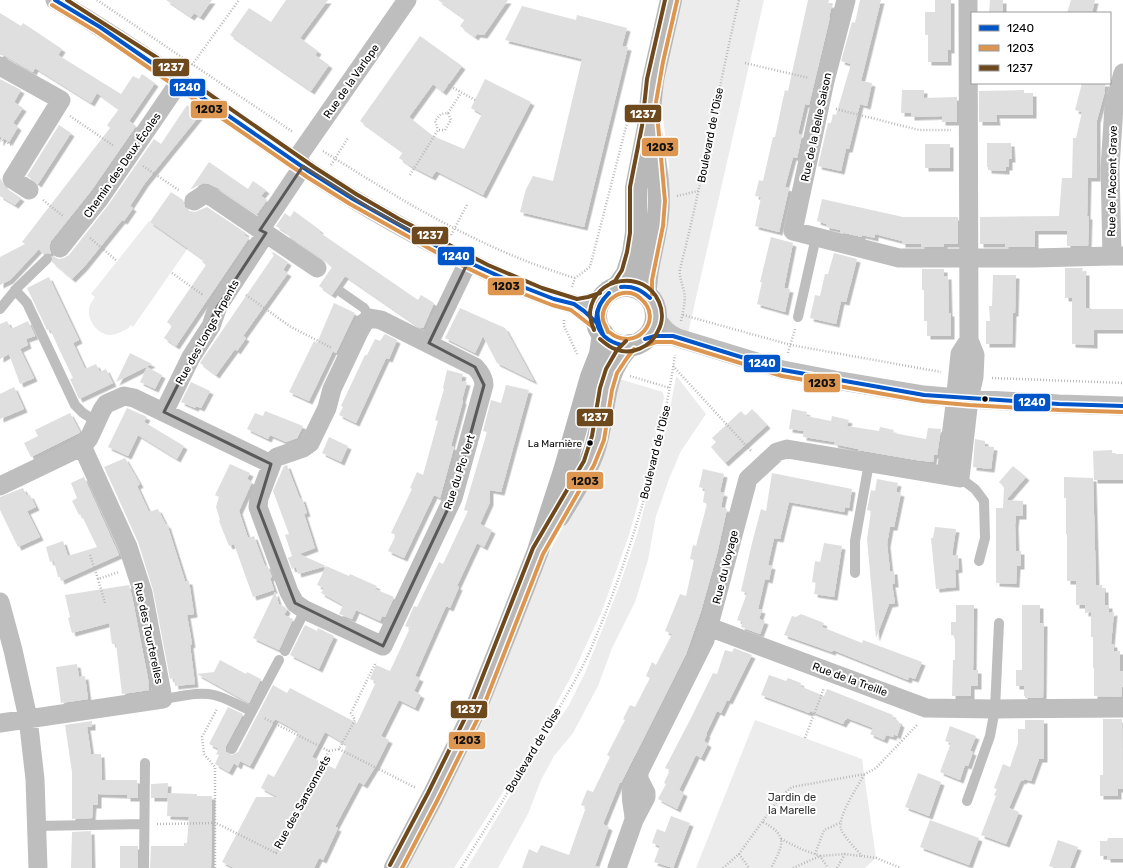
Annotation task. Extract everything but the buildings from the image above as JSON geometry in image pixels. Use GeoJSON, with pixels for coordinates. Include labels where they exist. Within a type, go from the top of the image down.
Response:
{"type":"FeatureCollection","features":[{"type":"Feature","properties":{"kind":"main road"},"geometry":{"type":"LineString","coordinates":[[395,868],[433,796],[484,688],[538,551],[564,471],[591,377],[600,354],[600,329],[597,312],[609,294],[619,285],[627,273],[633,253],[636,232],[636,188],[648,127],[650,102],[657,61],[671,0]]}},
{"type":"Feature","properties":{"kind":"main road"},"geometry":{"type":"LineString","coordinates":[[646,294],[646,279],[657,225],[659,201],[650,102]]}},
{"type":"Feature","properties":{"kind":"main road"},"geometry":{"type":"LineString","coordinates":[[538,551],[577,486],[588,463],[598,438],[606,389],[612,371],[622,354],[653,329],[656,317],[654,305],[641,290],[628,286],[609,294]]}},
{"type":"Feature","properties":{"kind":"main road"},"geometry":{"type":"LineString","coordinates":[[600,329],[612,342],[624,346],[638,342]]}},
{"type":"Feature","properties":{"kind":"street"},"geometry":{"type":"LineString","coordinates":[[55,0],[185,75],[299,164],[368,207],[468,262],[525,288],[554,299],[569,309],[584,311],[600,329]]}},
{"type":"Feature","properties":{"kind":"street","name":"Rue de la Varlope"},"geometry":{"type":"LineString","coordinates":[[299,164],[309,142],[407,0]]}},
{"type":"Feature","properties":{"kind":"street","name":"Rue de la Belle Saison"},"geometry":{"type":"LineString","coordinates":[[846,0],[825,81],[793,230],[899,258],[1034,258],[1117,256]]}},
{"type":"Feature","properties":{"kind":"street"},"geometry":{"type":"LineString","coordinates":[[953,477],[966,376],[975,355],[969,340],[968,0]]}},
{"type":"Feature","properties":{"kind":"street"},"geometry":{"type":"LineString","coordinates":[[0,66],[61,100],[12,179],[29,190]]}},
{"type":"Feature","properties":{"kind":"street","name":"Rue de l'Accent Grave"},"geometry":{"type":"LineString","coordinates":[[1117,256],[1110,168],[1114,106],[1123,73]]}},
{"type":"Feature","properties":{"kind":"street","name":"Chemin des Deux Écoles"},"geometry":{"type":"LineString","coordinates":[[54,254],[100,198],[185,75]]}},
{"type":"Feature","properties":{"kind":"street","name":"Rue des Longs Arpents"},"geometry":{"type":"LineString","coordinates":[[164,412],[191,356],[211,326],[218,306],[263,232],[299,164]]}},
{"type":"Feature","properties":{"kind":"street"},"geometry":{"type":"LineString","coordinates":[[194,201],[202,195],[208,195],[317,268]]}},
{"type":"Feature","properties":{"kind":"street"},"geometry":{"type":"LineString","coordinates":[[429,344],[468,262]]}},
{"type":"Feature","properties":{"kind":"street"},"geometry":{"type":"LineString","coordinates":[[569,309],[586,304],[609,294]]}},
{"type":"Feature","properties":{"kind":"street"},"geometry":{"type":"LineString","coordinates":[[656,317],[662,327],[675,337]]}},
{"type":"Feature","properties":{"kind":"street"},"geometry":{"type":"LineString","coordinates":[[370,318],[364,323],[332,389],[327,408],[310,443],[303,448],[277,457],[271,464],[266,483],[259,498],[258,507],[289,592],[295,603],[305,610],[383,646]]}},
{"type":"Feature","properties":{"kind":"street","name":"Rue du Pic Vert"},"geometry":{"type":"LineString","coordinates":[[370,318],[381,320],[475,367],[483,377],[484,385],[453,498],[383,646]]}},
{"type":"Feature","properties":{"kind":"street"},"geometry":{"type":"LineString","coordinates":[[638,342],[655,336],[675,337],[783,370],[924,395],[962,399],[1123,406]]}},
{"type":"Feature","properties":{"kind":"street"},"geometry":{"type":"LineString","coordinates":[[0,486],[71,453],[82,446],[89,438],[96,421],[106,404],[124,396],[128,396],[164,412],[271,464]]}},
{"type":"Feature","properties":{"kind":"street","name":"Rue des Tourterelles"},"geometry":{"type":"LineString","coordinates":[[82,446],[119,524],[143,593],[163,699]]}},
{"type":"Feature","properties":{"kind":"street","name":"Rue du Voyage"},"geometry":{"type":"LineString","coordinates":[[617,868],[634,820],[630,792],[705,640],[748,479],[776,452],[787,449],[953,477]]}},
{"type":"Feature","properties":{"kind":"street"},"geometry":{"type":"LineString","coordinates":[[0,602],[13,650],[28,718],[35,779],[38,868]]}},
{"type":"Feature","properties":{"kind":"street","name":"Rue de la Treille"},"geometry":{"type":"LineString","coordinates":[[709,627],[926,708],[1123,708]]}},
{"type":"Feature","properties":{"kind":"street"},"geometry":{"type":"LineString","coordinates":[[0,723],[163,699]]}},
{"type":"Feature","properties":{"kind":"lane"},"geometry":{"type":"LineString","coordinates":[[798,317],[816,237]]}},
{"type":"Feature","properties":{"kind":"lane","name":"Chemin des Deux Écoles"},"geometry":{"type":"LineString","coordinates":[[0,309],[15,290],[54,254]]}},
{"type":"Feature","properties":{"kind":"lane"},"geometry":{"type":"LineString","coordinates":[[15,290],[27,303],[75,405],[83,414],[96,421]]}},
{"type":"Feature","properties":{"kind":"lane"},"geometry":{"type":"LineString","coordinates":[[341,292],[364,308],[370,318]]}},
{"type":"Feature","properties":{"kind":"lane"},"geometry":{"type":"LineString","coordinates":[[855,573],[855,541],[869,463]]}},
{"type":"Feature","properties":{"kind":"lane","name":"Rue du Voyage"},"geometry":{"type":"LineString","coordinates":[[953,477],[975,489],[984,501],[985,538],[979,561]]}},
{"type":"Feature","properties":{"kind":"lane"},"geometry":{"type":"LineString","coordinates":[[285,651],[305,610]]}},
{"type":"Feature","properties":{"kind":"lane"},"geometry":{"type":"LineString","coordinates":[[966,802],[990,736],[995,709],[999,623]]}},
{"type":"Feature","properties":{"kind":"lane"},"geometry":{"type":"LineString","coordinates":[[232,749],[278,660]]}},
{"type":"Feature","properties":{"kind":"lane"},"geometry":{"type":"LineString","coordinates":[[163,699],[201,694],[212,695],[252,711]]}},
{"type":"Feature","properties":{"kind":"lane"},"geometry":{"type":"LineString","coordinates":[[144,868],[145,763]]}},
{"type":"Feature","properties":{"kind":"lane"},"geometry":{"type":"LineString","coordinates":[[37,826],[144,824]]}},
{"type":"Feature","properties":{"kind":"path"},"geometry":{"type":"LineString","coordinates":[[97,0],[309,142],[380,187],[454,229],[518,259],[575,278],[590,267],[629,114]]}},
{"type":"Feature","properties":{"kind":"path"},"geometry":{"type":"LineString","coordinates":[[185,75],[239,0]]}},
{"type":"Feature","properties":{"kind":"path","name":"Boulevard de l'Oise"},"geometry":{"type":"LineString","coordinates":[[461,868],[532,755],[576,679],[620,573],[635,528],[662,430],[674,366],[675,337],[685,300],[684,291],[679,278],[680,269],[698,192],[725,58],[739,0]]}},
{"type":"Feature","properties":{"kind":"path"},"geometry":{"type":"LineString","coordinates":[[745,62],[825,81]]}},
{"type":"Feature","properties":{"kind":"path"},"geometry":{"type":"LineString","coordinates":[[448,85],[475,100]]}},
{"type":"Feature","properties":{"kind":"path"},"geometry":{"type":"LineString","coordinates":[[438,130],[434,121],[440,114],[448,113],[461,93]]}},
{"type":"Feature","properties":{"kind":"path"},"geometry":{"type":"LineString","coordinates":[[820,106],[919,130],[969,130]]}},
{"type":"Feature","properties":{"kind":"path"},"geometry":{"type":"LineString","coordinates":[[438,130],[445,130],[451,120],[448,113]]}},
{"type":"Feature","properties":{"kind":"path"},"geometry":{"type":"LineString","coordinates":[[410,176],[438,130]]}},
{"type":"Feature","properties":{"kind":"path"},"geometry":{"type":"LineString","coordinates":[[322,179],[348,138]]}},
{"type":"Feature","properties":{"kind":"path"},"geometry":{"type":"LineString","coordinates":[[444,250],[467,205]]}},
{"type":"Feature","properties":{"kind":"path"},"geometry":{"type":"LineString","coordinates":[[172,273],[218,306]]}},
{"type":"Feature","properties":{"kind":"path"},"geometry":{"type":"LineString","coordinates":[[232,285],[291,327],[348,356]]}},
{"type":"Feature","properties":{"kind":"path"},"geometry":{"type":"LineString","coordinates":[[569,309],[564,326],[580,359]]}},
{"type":"Feature","properties":{"kind":"path"},"geometry":{"type":"LineString","coordinates":[[682,315],[791,345],[966,376],[1123,383]]}},
{"type":"Feature","properties":{"kind":"path"},"geometry":{"type":"LineString","coordinates":[[783,370],[798,317]]}},
{"type":"Feature","properties":{"kind":"path"},"geometry":{"type":"LineString","coordinates":[[674,366],[763,464]]}},
{"type":"Feature","properties":{"kind":"path"},"geometry":{"type":"LineString","coordinates":[[90,555],[105,603]]}},
{"type":"Feature","properties":{"kind":"path","name":"Rue des Tourterelles"},"geometry":{"type":"LineString","coordinates":[[98,579],[134,566]]}},
{"type":"Feature","properties":{"kind":"path"},"geometry":{"type":"LineString","coordinates":[[339,749],[355,720],[351,713],[383,646]]}},
{"type":"Feature","properties":{"kind":"path"},"geometry":{"type":"LineString","coordinates":[[805,738],[830,672]]}},
{"type":"Feature","properties":{"kind":"path"},"geometry":{"type":"LineString","coordinates":[[215,868],[215,767],[204,754],[202,737],[222,698]]}},
{"type":"Feature","properties":{"kind":"path"},"geometry":{"type":"LineString","coordinates":[[723,868],[739,854],[780,797],[792,787],[865,774],[876,768],[922,720],[926,708]]}},
{"type":"Feature","properties":{"kind":"path","name":"Rue des Sansonnets"},"geometry":{"type":"LineString","coordinates":[[144,824],[216,823],[276,853],[330,751],[252,711]]}},
{"type":"Feature","properties":{"kind":"path"},"geometry":{"type":"LineString","coordinates":[[330,751],[339,749],[433,796]]}},
{"type":"Feature","properties":{"kind":"path"},"geometry":{"type":"LineString","coordinates":[[862,856],[841,829],[840,823],[846,808],[865,774]]}},
{"type":"Feature","properties":{"kind":"path"},"geometry":{"type":"LineString","coordinates":[[763,822],[778,833],[781,838],[801,849],[820,856],[828,868]]}},
{"type":"Feature","properties":{"kind":"path"},"geometry":{"type":"LineString","coordinates":[[815,854],[824,830],[840,823]]}},
{"type":"Feature","properties":{"kind":"path"},"geometry":{"type":"LineString","coordinates":[[771,868],[780,850],[781,838]]}},
{"type":"Feature","properties":{"kind":"path"},"geometry":{"type":"LineString","coordinates":[[739,854],[749,868]]}},
{"type":"Feature","properties":{"kind":"path"},"geometry":{"type":"LineString","coordinates":[[837,868],[845,854]]}},
{"type":"Feature","properties":{"kind":"path"},"geometry":{"type":"LineString","coordinates":[[793,868],[820,856],[845,854],[876,858],[901,868]]}},
{"type":"Feature","properties":{"kind":"highlighted area"},"geometry":{"type":"Polygon","coordinates":[[[303,166],[368,207],[468,262],[429,343],[475,367],[484,385],[453,498],[383,646],[295,603],[258,507],[271,464],[164,412],[218,306],[266,233],[260,230],[303,166]]]}},
{"type":"Feature","properties":{"kind":"green space"},"geometry":{"type":"Polygon","coordinates":[[[681,0],[764,0],[688,333],[668,321],[662,297],[653,279],[663,233],[669,165],[660,95],[681,0]]]}},
{"type":"Feature","properties":{"kind":"green space"},"geometry":{"type":"Polygon","coordinates":[[[149,221],[188,248],[133,327],[130,325],[129,328],[111,335],[101,332],[93,325],[89,315],[90,305],[95,297],[91,294],[149,221]]]}},
{"type":"Feature","properties":{"kind":"green space"},"geometry":{"type":"Polygon","coordinates":[[[676,377],[706,414],[681,451],[669,479],[656,516],[648,560],[635,602],[612,648],[598,686],[573,733],[554,756],[541,780],[528,814],[498,868],[467,868],[523,774],[569,705],[585,673],[619,587],[636,538],[667,424],[676,377]]]}},
{"type":"Feature","properties":{"kind":"green space"},"geometry":{"type":"Polygon","coordinates":[[[616,378],[663,392],[664,398],[649,465],[629,535],[602,611],[573,673],[534,744],[454,868],[406,868],[519,627],[553,545],[568,518],[616,378]]]}},
{"type":"Feature","properties":{"kind":"green space","name":"Jardin de la Marelle"},"geometry":{"type":"Polygon","coordinates":[[[755,720],[862,759],[876,858],[865,868],[696,868],[755,720]]]}},
{"type":"Feature","properties":{"kind":"transit line","name":"1240"},"geometry":{"type":"LineString","coordinates":[[55,0],[100,27],[310,172],[353,199],[468,262],[518,285],[554,299],[574,304],[598,324]]}},
{"type":"Feature","properties":{"kind":"transit line","name":"1237"},"geometry":{"type":"LineString","coordinates":[[67,0],[156,57],[314,167],[399,219],[488,265],[542,288],[577,299],[600,293]]}},
{"type":"Feature","properties":{"kind":"transit line","name":"1237"},"geometry":{"type":"LineString","coordinates":[[611,283],[615,281],[622,270],[627,252],[630,233],[630,187],[642,126],[647,79],[665,0]]}},
{"type":"Feature","properties":{"kind":"transit line","name":"1203"},"geometry":{"type":"LineString","coordinates":[[652,294],[652,280],[663,226],[665,201],[656,102],[663,62],[677,1]]}},
{"type":"Feature","properties":{"kind":"transit line","name":"1203"},"geometry":{"type":"LineString","coordinates":[[52,5],[97,32],[307,177],[350,204],[465,267],[516,291],[552,305],[571,310],[594,328]]}},
{"type":"Feature","properties":{"kind":"transit line","name":"1237"},"geometry":{"type":"LineString","coordinates":[[594,330],[590,312],[594,300],[600,291],[610,284],[621,281],[632,281],[643,285],[652,291],[659,302],[662,316],[660,328],[651,342],[634,351],[621,351],[607,345],[600,339]]}},
{"type":"Feature","properties":{"kind":"transit line","name":"1240"},"geometry":{"type":"LineString","coordinates":[[621,287],[637,289],[650,298]]}},
{"type":"Feature","properties":{"kind":"transit line","name":"1240"},"geometry":{"type":"LineString","coordinates":[[621,287],[637,289],[650,298]]}},
{"type":"Feature","properties":{"kind":"transit line","name":"1240"},"geometry":{"type":"LineString","coordinates":[[603,334],[599,322],[598,312],[601,303],[609,293]]}},
{"type":"Feature","properties":{"kind":"transit line","name":"1240"},"geometry":{"type":"LineString","coordinates":[[609,293],[598,308],[597,323],[604,336],[621,345]]}},
{"type":"Feature","properties":{"kind":"transit line","name":"1203"},"geometry":{"type":"LineString","coordinates":[[608,332],[603,322],[603,315],[605,307],[611,299],[623,293],[632,293],[638,296],[647,306],[650,315],[648,324],[644,331],[637,336],[628,339],[619,338],[609,332]]}},
{"type":"Feature","properties":{"kind":"transit line","name":"1240"},"geometry":{"type":"LineString","coordinates":[[645,339],[655,336],[673,336],[783,370],[924,395],[1059,404],[1123,406]]}},
{"type":"Feature","properties":{"kind":"transit line","name":"1237"},"geometry":{"type":"LineString","coordinates":[[390,865],[471,706],[533,548],[584,461],[592,436],[600,388],[606,369],[617,350],[626,341]]}},
{"type":"Feature","properties":{"kind":"transit line","name":"1203"},"geometry":{"type":"LineString","coordinates":[[647,345],[656,342],[672,342],[782,376],[923,401],[1059,410],[1123,412]]}},
{"type":"Feature","properties":{"kind":"transit line","name":"1203"},"geometry":{"type":"LineString","coordinates":[[402,868],[482,710],[543,554],[594,465],[604,440],[612,390],[617,373],[634,349]]}},
{"type":"Feature","properties":{"kind":"place","name":"La Marnière"},"geometry":{"type":"Point","coordinates":[590,443]}}]}
